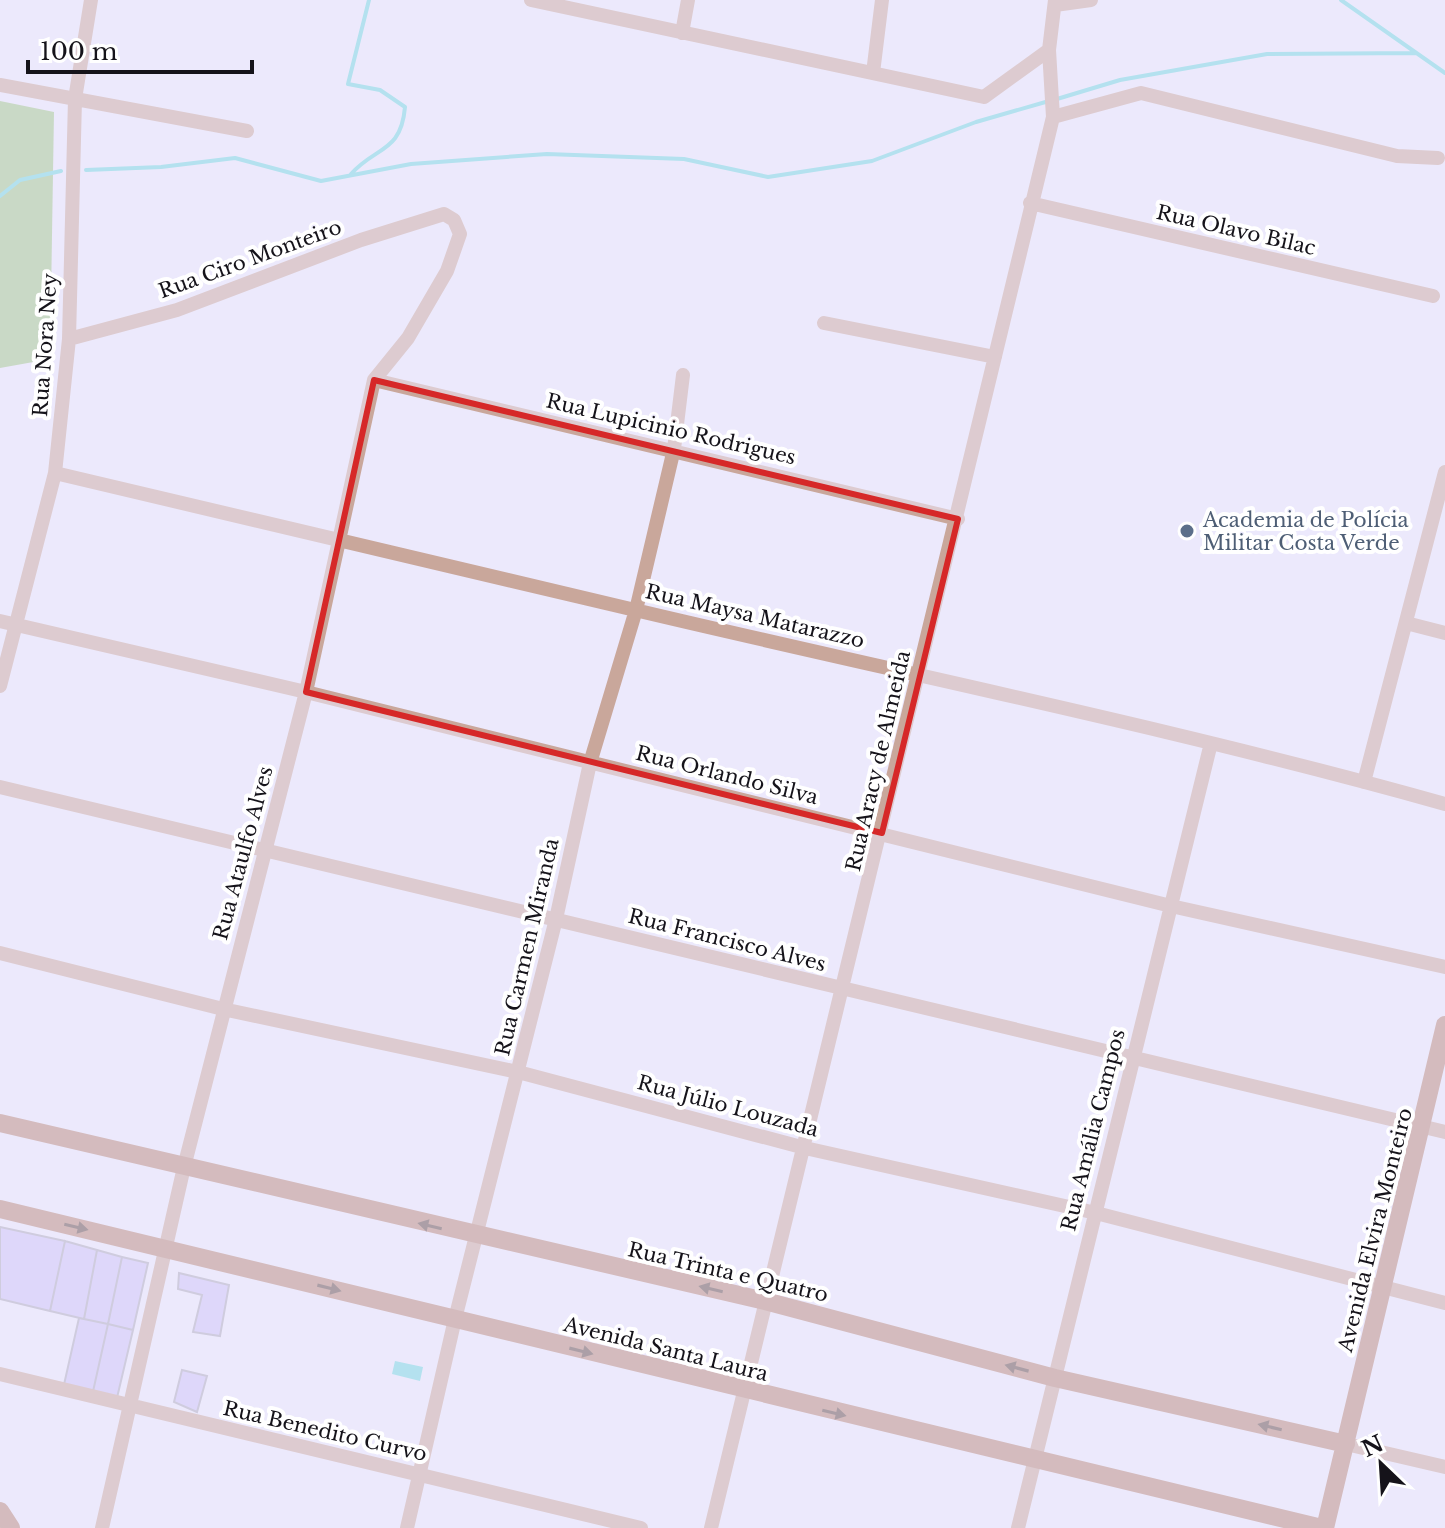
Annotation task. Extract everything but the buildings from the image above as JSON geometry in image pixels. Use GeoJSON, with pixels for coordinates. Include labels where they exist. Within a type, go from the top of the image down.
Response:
{"type":"FeatureCollection","features":[{"type":"Feature","properties":{"kind":"street","name":"Rua Nora Ney"},"geometry":{"type":"LineString","coordinates":[[0,686],[55,473],[69,339],[75,99],[91,0]]}},
{"type":"Feature","properties":{"kind":"street"},"geometry":{"type":"LineString","coordinates":[[531,0],[984,97],[1049,50]]}},
{"type":"Feature","properties":{"kind":"street"},"geometry":{"type":"LineString","coordinates":[[682,33],[688,0]]}},
{"type":"Feature","properties":{"kind":"street"},"geometry":{"type":"LineString","coordinates":[[873,73],[882,0]]}},
{"type":"Feature","properties":{"kind":"street"},"geometry":{"type":"LineString","coordinates":[[1055,2],[1091,0]]}},
{"type":"Feature","properties":{"kind":"street","name":"Rua Aracy de Almeida"},"geometry":{"type":"LineString","coordinates":[[711,1528],[765,1301],[845,990],[1054,111],[1049,50],[1055,2]]}},
{"type":"Feature","properties":{"kind":"street"},"geometry":{"type":"LineString","coordinates":[[0,85],[247,131]]}},
{"type":"Feature","properties":{"kind":"street"},"geometry":{"type":"LineString","coordinates":[[1054,111],[1141,93],[1397,156],[1438,158]]}},
{"type":"Feature","properties":{"kind":"street","name":"Rua Olavo Bilac"},"geometry":{"type":"LineString","coordinates":[[1030,203],[1433,296]]}},
{"type":"Feature","properties":{"kind":"street","name":"Rua Ciro Monteiro"},"geometry":{"type":"LineString","coordinates":[[69,339],[177,310],[361,240],[444,214]]}},
{"type":"Feature","properties":{"kind":"street","name":"Rua Ataulfo Alves"},"geometry":{"type":"LineString","coordinates":[[102,1528],[184,1167],[306,692],[374,380],[408,338],[447,271],[460,234],[454,220],[444,214]]}},
{"type":"Feature","properties":{"kind":"street"},"geometry":{"type":"LineString","coordinates":[[824,323],[995,357]]}},
{"type":"Feature","properties":{"kind":"street","name":"Rua Carmen Miranda"},"geometry":{"type":"LineString","coordinates":[[407,1528],[455,1319],[556,919],[590,763],[636,610],[674,449],[683,375]]}},
{"type":"Feature","properties":{"kind":"street","name":"Rua Lupicinio Rodrigues"},"geometry":{"type":"LineString","coordinates":[[374,380],[958,519]]}},
{"type":"Feature","properties":{"kind":"street"},"geometry":{"type":"LineString","coordinates":[[1364,782],[1445,472]]}},
{"type":"Feature","properties":{"kind":"street","name":"Rua Maysa Matarazzo"},"geometry":{"type":"LineString","coordinates":[[55,473],[341,537],[636,610],[1211,743],[1445,804]]}},
{"type":"Feature","properties":{"kind":"street","name":"Rua Orlando Silva"},"geometry":{"type":"LineString","coordinates":[[0,621],[306,692],[1171,906],[1445,967]]}},
{"type":"Feature","properties":{"kind":"street"},"geometry":{"type":"LineString","coordinates":[[1406,623],[1445,633]]}},
{"type":"Feature","properties":{"kind":"street","name":"Rua Amália Campos"},"geometry":{"type":"LineString","coordinates":[[1018,1528],[1211,743]]}},
{"type":"Feature","properties":{"kind":"street","name":"Rua Francisco Alves"},"geometry":{"type":"LineString","coordinates":[[0,787],[1445,1132]]}},
{"type":"Feature","properties":{"kind":"street","name":"Rua Júlio Louzada"},"geometry":{"type":"LineString","coordinates":[[0,953],[223,1009],[518,1072],[805,1148],[1096,1213],[1445,1303]]}},
{"type":"Feature","properties":{"kind":"street","name":"Avenida Elvira Monteiro"},"geometry":{"type":"LineString","coordinates":[[1346,1444],[1424,1126],[1445,1025]]}},
{"type":"Feature","properties":{"kind":"street","name":"Rua Trinta e Quatro"},"geometry":{"type":"LineString","coordinates":[[0,1123],[477,1237],[765,1301],[1055,1378],[1445,1467]]}},
{"type":"Feature","properties":{"kind":"street","name":"Avenida Santa Laura"},"geometry":{"type":"LineString","coordinates":[[0,1209],[743,1391],[1323,1528]]}},
{"type":"Feature","properties":{"kind":"street","name":"Rua Benedito Curvo"},"geometry":{"type":"LineString","coordinates":[[0,1374],[641,1528]]}},
{"type":"Feature","properties":{"kind":"street"},"geometry":{"type":"LineString","coordinates":[[1323,1528],[1346,1444]]}},
{"type":"Feature","properties":{"kind":"street"},"geometry":{"type":"LineString","coordinates":[[0,1511],[11,1528]]}},
{"type":"Feature","properties":{"kind":"highlighted area"},"geometry":{"type":"Polygon","coordinates":[[[374,380],[958,519],[882,833],[306,692],[374,380]]]}},
{"type":"Feature","properties":{"kind":"green space"},"geometry":{"type":"Polygon","coordinates":[[[0,101],[54,112],[50,359],[0,368],[0,101]]]}},
{"type":"Feature","properties":{"kind":"water"},"geometry":{"type":"Polygon","coordinates":[[[395,1361],[423,1367],[420,1381],[392,1374],[395,1361]]]}},
{"type":"Feature","properties":{"kind":"waterway"},"geometry":{"type":"LineString","coordinates":[[351,174],[393,141],[403,122],[405,107],[380,90],[348,84],[369,0]]}},
{"type":"Feature","properties":{"kind":"waterway"},"geometry":{"type":"LineString","coordinates":[[1341,0],[1445,73]]}},
{"type":"Feature","properties":{"kind":"waterway"},"geometry":{"type":"LineString","coordinates":[[1057,99],[1120,80],[1267,54],[1416,53]]}},
{"type":"Feature","properties":{"kind":"waterway"},"geometry":{"type":"LineString","coordinates":[[86,170],[161,167],[235,158],[321,181],[411,164],[547,154],[684,159],[768,177],[872,161],[976,122],[1049,101]]}},
{"type":"Feature","properties":{"kind":"waterway"},"geometry":{"type":"LineString","coordinates":[[0,196],[20,180],[61,171]]}},
{"type":"Feature","properties":{"kind":"place","name":"Academia de Polícia Militar Costa Verde"},"geometry":{"type":"Point","coordinates":[1187,531]}}]}
